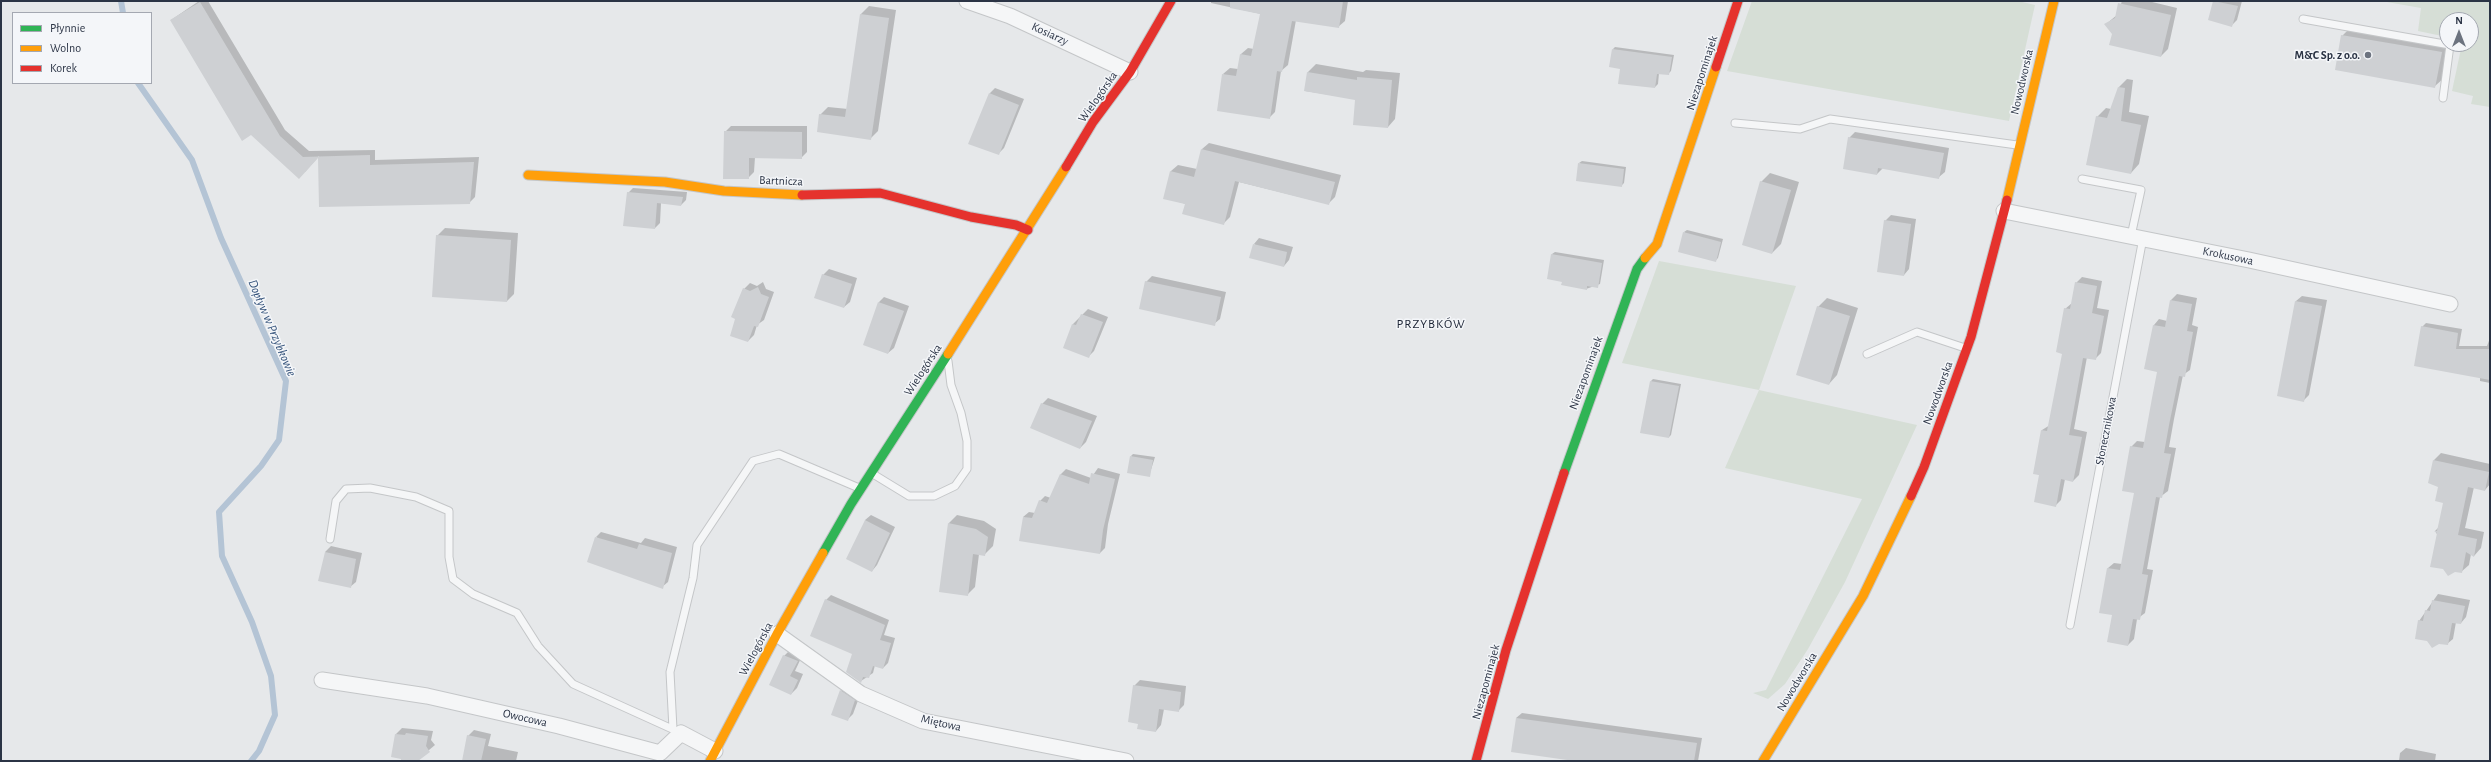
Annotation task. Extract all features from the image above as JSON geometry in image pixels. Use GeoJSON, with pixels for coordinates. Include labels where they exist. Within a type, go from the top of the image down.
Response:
{"type":"FeatureCollection","features":[{"type":"Feature","properties":{"kind":"street","name":"Kosiarzy"},"geometry":{"type":"LineString","coordinates":[[967,1],[1010,16],[1130,72]]}},
{"type":"Feature","properties":{"kind":"street","name":"Wielogórska"},"geometry":{"type":"LineString","coordinates":[[712,756],[777,634],[861,489],[1028,230],[1093,122],[1130,72],[1171,1]]}},
{"type":"Feature","properties":{"kind":"street","name":"Niezapominajek"},"geometry":{"type":"LineString","coordinates":[[1476,761],[1506,650],[1571,450],[1637,269],[1657,244],[1738,1]]}},
{"type":"Feature","properties":{"kind":"street","name":"Nowodworska"},"geometry":{"type":"LineString","coordinates":[[1763,761],[1863,596],[1924,467],[1967,348],[2004,211],[2054,1]]}},
{"type":"Feature","properties":{"kind":"street","name":"Bartnicza"},"geometry":{"type":"LineString","coordinates":[[528,175],[665,182],[724,191],[813,195],[880,193],[971,217],[1016,224],[1028,230]]}},
{"type":"Feature","properties":{"kind":"street","name":"Krokusowa"},"geometry":{"type":"LineString","coordinates":[[2004,211],[2137,237],[2450,304]]}},
{"type":"Feature","properties":{"kind":"street","name":"Miętowa"},"geometry":{"type":"LineString","coordinates":[[777,634],[862,694],[923,721],[1126,761]]}},
{"type":"Feature","properties":{"kind":"street","name":"Owocowa"},"geometry":{"type":"LineString","coordinates":[[322,680],[427,696],[559,726],[660,753],[677,731]]}},
{"type":"Feature","properties":{"kind":"street"},"geometry":{"type":"LineString","coordinates":[[677,731],[712,756]]}},
{"type":"Feature","properties":{"kind":"lane"},"geometry":{"type":"LineString","coordinates":[[2303,19],[2450,45],[2443,98]]}},
{"type":"Feature","properties":{"kind":"lane"},"geometry":{"type":"LineString","coordinates":[[1735,123],[1800,129],[1830,119],[2020,146]]}},
{"type":"Feature","properties":{"kind":"lane","name":"Słonecznikowa"},"geometry":{"type":"LineString","coordinates":[[2070,624],[2137,237],[2141,190],[2082,179]]}},
{"type":"Feature","properties":{"kind":"lane"},"geometry":{"type":"LineString","coordinates":[[1867,354],[1917,332],[1967,348]]}},
{"type":"Feature","properties":{"kind":"lane"},"geometry":{"type":"LineString","coordinates":[[872,473],[909,496],[934,496],[955,486],[967,469],[967,441],[961,413],[952,384],[947,355]]}},
{"type":"Feature","properties":{"kind":"lane"},"geometry":{"type":"LineString","coordinates":[[677,731],[670,672],[693,578],[696,546],[753,461],[779,454],[861,489]]}},
{"type":"Feature","properties":{"kind":"lane"},"geometry":{"type":"LineString","coordinates":[[330,539],[336,501],[346,490],[370,488],[416,497],[449,512],[448,557],[453,578],[473,594],[517,612],[538,646],[573,684],[677,731]]}},
{"type":"Feature","properties":{"kind":"shaded area"},"geometry":{"type":"Polygon","coordinates":[[[1752,1],[2018,1],[2035,5],[2009,121],[1727,71],[1752,1]]]}},
{"type":"Feature","properties":{"kind":"shaded area"},"geometry":{"type":"Polygon","coordinates":[[[2381,1],[2490,1],[2490,107],[2471,104],[2473,96],[2452,91],[2460,52],[2479,52],[2479,12],[2439,12],[2439,35],[2418,31],[2421,8],[2381,1]]]}},
{"type":"Feature","properties":{"kind":"shaded area"},"geometry":{"type":"Polygon","coordinates":[[[1659,261],[1796,286],[1759,390],[1622,363],[1659,261]]]}},
{"type":"Feature","properties":{"kind":"shaded area"},"geometry":{"type":"Polygon","coordinates":[[[1759,390],[1917,425],[1845,582],[1808,649],[1785,684],[1768,699],[1753,693],[1766,690],[1862,499],[1725,468],[1759,390]]]}},
{"type":"Feature","properties":{"kind":"building"},"geometry":{"type":"Polygon","coordinates":[[[1230,1],[1343,1],[1339,28],[1292,21],[1282,72],[1277,71],[1270,119],[1217,111],[1222,74],[1236,76],[1240,54],[1251,56],[1260,14],[1230,8],[1230,1]]]}},
{"type":"Feature","properties":{"kind":"building"},"geometry":{"type":"Polygon","coordinates":[[[2213,1],[2238,6],[2232,27],[2208,20],[2213,1]]]}},
{"type":"Feature","properties":{"kind":"building"},"geometry":{"type":"Polygon","coordinates":[[[200,2],[280,136],[303,157],[370,155],[370,165],[474,162],[470,204],[319,207],[318,158],[299,179],[251,135],[242,141],[170,20],[200,2]]]}},
{"type":"Feature","properties":{"kind":"building"},"geometry":{"type":"Polygon","coordinates":[[[2118,3],[2171,15],[2161,57],[2109,45],[2112,34],[2104,24],[2115,18],[2118,3]]]}},
{"type":"Feature","properties":{"kind":"building"},"geometry":{"type":"Polygon","coordinates":[[[860,14],[889,18],[871,140],[817,132],[819,114],[845,117],[860,14]]]}},
{"type":"Feature","properties":{"kind":"building"},"geometry":{"type":"Polygon","coordinates":[[[2341,35],[2442,52],[2435,88],[2335,70],[2341,35]]]}},
{"type":"Feature","properties":{"kind":"building"},"geometry":{"type":"Polygon","coordinates":[[[1612,49],[1672,57],[1669,75],[1657,74],[1655,88],[1618,84],[1620,69],[1609,67],[1612,49]]]}},
{"type":"Feature","properties":{"kind":"building"},"geometry":{"type":"Polygon","coordinates":[[[1307,72],[1357,80],[1357,77],[1392,80],[1388,128],[1353,125],[1355,100],[1304,91],[1307,72]]]}},
{"type":"Feature","properties":{"kind":"building"},"geometry":{"type":"Polygon","coordinates":[[[2118,87],[2125,88],[2121,121],[2141,125],[2131,174],[2086,165],[2096,116],[2107,118],[2118,87]]]}},
{"type":"Feature","properties":{"kind":"building"},"geometry":{"type":"Polygon","coordinates":[[[989,93],[1019,105],[999,155],[968,144],[989,93]]]}},
{"type":"Feature","properties":{"kind":"building"},"geometry":{"type":"Polygon","coordinates":[[[724,131],[802,132],[802,159],[749,158],[749,179],[723,179],[724,131]]]}},
{"type":"Feature","properties":{"kind":"building"},"geometry":{"type":"Polygon","coordinates":[[[1848,137],[1944,153],[1939,179],[1878,168],[1877,175],[1843,169],[1848,137]]]}},
{"type":"Feature","properties":{"kind":"building"},"geometry":{"type":"Polygon","coordinates":[[[1201,149],[1335,182],[1329,205],[1235,181],[1224,225],[1182,214],[1185,204],[1163,199],[1170,171],[1194,177],[1201,149]]]}},
{"type":"Feature","properties":{"kind":"building"},"geometry":{"type":"Polygon","coordinates":[[[1578,163],[1624,169],[1622,187],[1576,181],[1578,163]]]}},
{"type":"Feature","properties":{"kind":"building"},"geometry":{"type":"Polygon","coordinates":[[[1760,181],[1791,190],[1772,254],[1742,245],[1760,181]]]}},
{"type":"Feature","properties":{"kind":"building"},"geometry":{"type":"Polygon","coordinates":[[[627,192],[683,197],[681,206],[657,203],[655,229],[623,226],[627,192]]]}},
{"type":"Feature","properties":{"kind":"building"},"geometry":{"type":"Polygon","coordinates":[[[1884,220],[1911,224],[1904,276],[1877,272],[1884,220]]]}},
{"type":"Feature","properties":{"kind":"building"},"geometry":{"type":"Polygon","coordinates":[[[1683,232],[1721,242],[1716,262],[1678,252],[1683,232]]]}},
{"type":"Feature","properties":{"kind":"building"},"geometry":{"type":"Polygon","coordinates":[[[436,235],[511,240],[507,302],[432,297],[436,235]]]}},
{"type":"Feature","properties":{"kind":"building"},"geometry":{"type":"Polygon","coordinates":[[[1253,244],[1287,252],[1284,267],[1249,258],[1253,244]]]}},
{"type":"Feature","properties":{"kind":"building"},"geometry":{"type":"Polygon","coordinates":[[[1551,254],[1602,263],[1598,288],[1587,286],[1587,290],[1561,285],[1562,282],[1547,279],[1551,254]]]}},
{"type":"Feature","properties":{"kind":"building"},"geometry":{"type":"Polygon","coordinates":[[[822,274],[852,284],[844,308],[814,298],[822,274]]]}},
{"type":"Feature","properties":{"kind":"building"},"geometry":{"type":"Polygon","coordinates":[[[1145,281],[1221,297],[1215,326],[1139,309],[1145,281]]]}},
{"type":"Feature","properties":{"kind":"building"},"geometry":{"type":"Polygon","coordinates":[[[2075,282],[2097,286],[2092,313],[2104,316],[2096,360],[2083,358],[2069,435],[2082,437],[2073,482],[2061,479],[2056,507],[2034,502],[2039,475],[2033,474],[2041,430],[2047,431],[2062,354],[2056,352],[2064,308],[2070,309],[2075,282]]]}},
{"type":"Feature","properties":{"kind":"building"},"geometry":{"type":"Polygon","coordinates":[[[758,287],[761,294],[769,297],[758,327],[754,326],[748,342],[730,336],[735,319],[731,317],[743,288],[750,291],[758,287]]]}},
{"type":"Feature","properties":{"kind":"building"},"geometry":{"type":"Polygon","coordinates":[[[2170,300],[2192,304],[2187,331],[2193,332],[2185,377],[2179,376],[2169,425],[2164,453],[2171,454],[2162,498],[2156,497],[2142,574],[2148,575],[2140,620],[2133,619],[2128,646],[2107,642],[2112,615],[2099,613],[2107,568],[2120,570],[2134,493],[2122,491],[2130,446],[2143,448],[2157,372],[2144,369],[2153,325],[2165,327],[2170,300]]]}},
{"type":"Feature","properties":{"kind":"building"},"geometry":{"type":"Polygon","coordinates":[[[2295,301],[2322,306],[2304,402],[2277,396],[2295,301]]]}},
{"type":"Feature","properties":{"kind":"building"},"geometry":{"type":"Polygon","coordinates":[[[878,302],[904,311],[888,354],[863,345],[878,302]]]}},
{"type":"Feature","properties":{"kind":"building"},"geometry":{"type":"Polygon","coordinates":[[[1817,306],[1850,316],[1829,385],[1796,375],[1817,306]]]}},
{"type":"Feature","properties":{"kind":"building"},"geometry":{"type":"Polygon","coordinates":[[[1081,314],[1103,322],[1089,358],[1063,348],[1072,324],[1076,325],[1081,314]]]}},
{"type":"Feature","properties":{"kind":"building"},"geometry":{"type":"Polygon","coordinates":[[[2421,326],[2458,333],[2456,349],[2490,349],[2490,380],[2414,366],[2421,326]]]}},
{"type":"Feature","properties":{"kind":"building"},"geometry":{"type":"Polygon","coordinates":[[[1650,381],[1679,386],[1669,438],[1640,433],[1650,381]]]}},
{"type":"Feature","properties":{"kind":"building"},"geometry":{"type":"Polygon","coordinates":[[[1041,403],[1092,421],[1080,449],[1030,428],[1041,403]]]}},
{"type":"Feature","properties":{"kind":"building"},"geometry":{"type":"Polygon","coordinates":[[[1130,456],[1153,460],[1150,477],[1127,473],[1130,456]]]}},
{"type":"Feature","properties":{"kind":"building"},"geometry":{"type":"Polygon","coordinates":[[[2433,460],[2489,472],[2485,491],[2468,487],[2458,535],[2477,539],[2474,557],[2466,552],[2462,573],[2455,572],[2448,576],[2443,569],[2430,567],[2437,533],[2434,531],[2437,531],[2443,503],[2435,501],[2438,487],[2428,483],[2433,460]]]}},
{"type":"Feature","properties":{"kind":"building"},"geometry":{"type":"Polygon","coordinates":[[[1091,473],[1115,479],[1103,530],[1100,554],[1019,541],[1023,517],[1032,518],[1039,500],[1047,503],[1060,474],[1089,484],[1091,473]]]}},
{"type":"Feature","properties":{"kind":"building"},"geometry":{"type":"Polygon","coordinates":[[[865,520],[890,533],[872,572],[846,559],[865,520]]]}},
{"type":"Feature","properties":{"kind":"building"},"geometry":{"type":"Polygon","coordinates":[[[948,523],[976,529],[988,537],[985,556],[973,554],[968,596],[939,592],[948,523]]]}},
{"type":"Feature","properties":{"kind":"building"},"geometry":{"type":"Polygon","coordinates":[[[595,537],[637,549],[639,544],[672,553],[663,589],[587,562],[595,537]]]}},
{"type":"Feature","properties":{"kind":"building"},"geometry":{"type":"Polygon","coordinates":[[[325,552],[356,559],[351,588],[318,581],[325,552]]]}},
{"type":"Feature","properties":{"kind":"building"},"geometry":{"type":"Polygon","coordinates":[[[825,599],[885,625],[880,640],[891,643],[883,669],[873,666],[869,678],[863,677],[861,683],[846,672],[852,654],[810,636],[825,599]]]}},
{"type":"Feature","properties":{"kind":"building"},"geometry":{"type":"Polygon","coordinates":[[[2432,600],[2465,606],[2461,624],[2452,623],[2448,645],[2439,644],[2432,648],[2427,641],[2415,639],[2418,620],[2423,621],[2425,610],[2430,611],[2432,600]]]}},
{"type":"Feature","properties":{"kind":"building"},"geometry":{"type":"Polygon","coordinates":[[[783,655],[798,661],[790,676],[798,680],[791,695],[769,685],[783,655]]]}},
{"type":"Feature","properties":{"kind":"building"},"geometry":{"type":"Polygon","coordinates":[[[1133,685],[1181,692],[1179,712],[1159,709],[1156,732],[1137,729],[1138,724],[1128,722],[1133,685]]]}},
{"type":"Feature","properties":{"kind":"building"},"geometry":{"type":"Polygon","coordinates":[[[840,690],[855,700],[848,721],[831,715],[840,690]]]}},
{"type":"Feature","properties":{"kind":"building"},"geometry":{"type":"Polygon","coordinates":[[[1516,718],[1697,743],[1694,761],[1574,761],[1511,752],[1516,718]]]}},
{"type":"Feature","properties":{"kind":"building"},"geometry":{"type":"Polygon","coordinates":[[[406,733],[428,736],[426,746],[430,752],[418,761],[401,761],[401,759],[391,757],[395,734],[405,735],[406,733]]]}},
{"type":"Feature","properties":{"kind":"building"},"geometry":{"type":"Polygon","coordinates":[[[467,735],[486,739],[481,761],[462,761],[467,735]]]}},
{"type":"Feature","properties":{"kind":"waterway","name":"Dopływ w Przybkowie"},"geometry":{"type":"LineString","coordinates":[[121,1],[123,12]]}},
{"type":"Feature","properties":{"kind":"waterway","name":"Dopływ w Przybkowie"},"geometry":{"type":"LineString","coordinates":[[139,84],[192,160],[221,238],[286,381],[279,440],[261,466],[219,512],[222,556],[252,622],[271,676],[275,715],[259,751],[251,761]]}},
{"type":"Feature","properties":{"kind":"traffic: fast"},"geometry":{"type":"LineString","coordinates":[[1564,473],[1637,269],[1645,258]]}},
{"type":"Feature","properties":{"kind":"traffic: fast"},"geometry":{"type":"LineString","coordinates":[[823,553],[851,504],[948,354]]}},
{"type":"Feature","properties":{"kind":"traffic: slow"},"geometry":{"type":"LineString","coordinates":[[2007,200],[2054,1]]}},
{"type":"Feature","properties":{"kind":"traffic: slow"},"geometry":{"type":"LineString","coordinates":[[1645,258],[1657,244],[1716,67]]}},
{"type":"Feature","properties":{"kind":"traffic: slow"},"geometry":{"type":"LineString","coordinates":[[948,354],[1066,167]]}},
{"type":"Feature","properties":{"kind":"traffic: slow"},"geometry":{"type":"LineString","coordinates":[[528,175],[665,182],[724,191],[802,195]]}},
{"type":"Feature","properties":{"kind":"traffic: slow"},"geometry":{"type":"LineString","coordinates":[[1763,761],[1863,596],[1911,496]]}},
{"type":"Feature","properties":{"kind":"traffic: slow"},"geometry":{"type":"LineString","coordinates":[[710,761],[777,634],[823,553]]}},
{"type":"Feature","properties":{"kind":"traffic: jam"},"geometry":{"type":"LineString","coordinates":[[1066,167],[1093,122],[1130,72],[1171,1]]}},
{"type":"Feature","properties":{"kind":"traffic: jam"},"geometry":{"type":"LineString","coordinates":[[1716,67],[1738,1]]}},
{"type":"Feature","properties":{"kind":"traffic: jam"},"geometry":{"type":"LineString","coordinates":[[802,195],[880,193],[971,217],[1016,225],[1028,230]]}},
{"type":"Feature","properties":{"kind":"traffic: jam"},"geometry":{"type":"LineString","coordinates":[[1911,496],[1924,467],[1971,337],[2007,200]]}},
{"type":"Feature","properties":{"kind":"traffic: jam"},"geometry":{"type":"LineString","coordinates":[[1476,761],[1506,650],[1564,473]]}},
{"type":"Feature","properties":{"kind":"place","name":"M&C Sp. z o.o."},"geometry":{"type":"Point","coordinates":[2368,55]}},
{"type":"Feature","properties":{"kind":"district","name":"PRZYBKÓW"},"geometry":{"type":"Point","coordinates":[1431,324]}}]}
